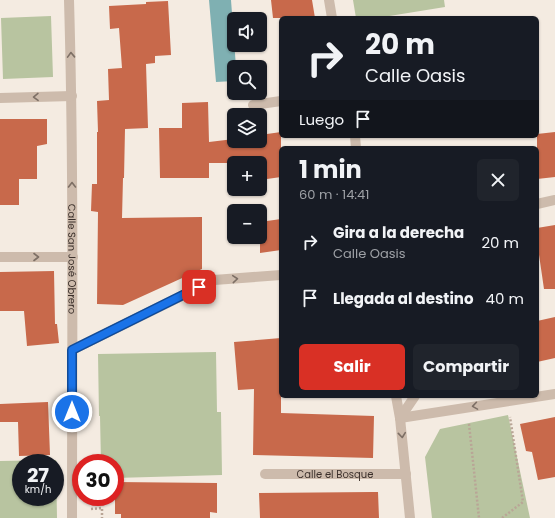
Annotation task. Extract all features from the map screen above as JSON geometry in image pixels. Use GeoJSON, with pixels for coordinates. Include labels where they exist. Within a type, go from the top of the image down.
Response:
{"type":"FeatureCollection","features":[{"type":"Feature","properties":{"kind":"street","name":"Calle San José Obrero"},"geometry":{"type":"LineString","coordinates":[[69,0],[72,96],[73,257],[72,518]]}},
{"type":"Feature","properties":{"kind":"street"},"geometry":{"type":"LineString","coordinates":[[329,0],[332,16]]}},
{"type":"Feature","properties":{"kind":"street"},"geometry":{"type":"LineString","coordinates":[[0,98],[72,96]]}},
{"type":"Feature","properties":{"kind":"street"},"geometry":{"type":"LineString","coordinates":[[253,105],[279,101]]}},
{"type":"Feature","properties":{"kind":"street"},"geometry":{"type":"LineString","coordinates":[[539,204],[555,200]]}},
{"type":"Feature","properties":{"kind":"street"},"geometry":{"type":"LineString","coordinates":[[0,257],[73,257]]}},
{"type":"Feature","properties":{"kind":"street"},"geometry":{"type":"LineString","coordinates":[[72,350],[214,280],[279,275]]}},
{"type":"Feature","properties":{"kind":"street"},"geometry":{"type":"LineString","coordinates":[[539,396],[555,394]]}},
{"type":"Feature","properties":{"kind":"street"},"geometry":{"type":"LineString","coordinates":[[396,398],[400,418],[410,518]]}},
{"type":"Feature","properties":{"kind":"street"},"geometry":{"type":"LineString","coordinates":[[400,418],[414,398]]}},
{"type":"Feature","properties":{"kind":"street"},"geometry":{"type":"LineString","coordinates":[[400,418],[528,398]]}},
{"type":"Feature","properties":{"kind":"street","name":"Calle el Bosque"},"geometry":{"type":"LineString","coordinates":[[265,474],[406,474]]}},
{"type":"Feature","properties":{"kind":"path"},"geometry":{"type":"LineString","coordinates":[[502,518],[523,502],[507,401]]}},
{"type":"Feature","properties":{"kind":"path"},"geometry":{"type":"LineString","coordinates":[[467,408],[479,518]]}},
{"type":"Feature","properties":{"kind":"path"},"geometry":{"type":"LineString","coordinates":[[91,509],[102,508],[102,518]]}},
{"type":"Feature","properties":{"kind":"green space"},"geometry":{"type":"Polygon","coordinates":[[[353,0],[444,0],[445,7],[389,16],[356,16],[353,0]]]}},
{"type":"Feature","properties":{"kind":"green space"},"geometry":{"type":"Polygon","coordinates":[[[51,16],[53,77],[3,79],[1,18],[51,16]]]}},
{"type":"Feature","properties":{"kind":"green space"},"geometry":{"type":"Polygon","coordinates":[[[216,352],[217,412],[221,412],[222,475],[124,478],[124,454],[101,454],[98,354],[216,352]]]}},
{"type":"Feature","properties":{"kind":"green space"},"geometry":{"type":"Polygon","coordinates":[[[508,415],[530,518],[432,518],[425,457],[440,429],[508,415]]]}},
{"type":"Feature","properties":{"kind":"green space"},"geometry":{"type":"Polygon","coordinates":[[[0,461],[12,461],[12,506],[57,506],[57,518],[0,518],[0,461]]]}},
{"type":"Feature","properties":{"kind":"water"},"geometry":{"type":"Polygon","coordinates":[[[209,0],[231,0],[232,12],[227,12],[227,52],[235,52],[235,60],[227,60],[227,81],[216,82],[209,0]]]}},
{"type":"Feature","properties":{"kind":"building"},"geometry":{"type":"Polygon","coordinates":[[[271,0],[312,0],[315,16],[279,16],[279,18],[273,18],[271,0]]]}},
{"type":"Feature","properties":{"kind":"building"},"geometry":{"type":"Polygon","coordinates":[[[168,1],[171,55],[155,56],[155,63],[146,64],[148,128],[125,129],[122,218],[202,217],[202,269],[123,305],[97,304],[98,212],[91,211],[92,184],[97,184],[97,101],[109,100],[108,69],[122,68],[119,28],[110,29],[109,6],[168,1]]]}},
{"type":"Feature","properties":{"kind":"building"},"geometry":{"type":"Polygon","coordinates":[[[208,102],[209,142],[227,140],[227,148],[267,148],[267,134],[279,132],[281,146],[279,146],[279,177],[267,179],[267,156],[227,156],[227,163],[209,163],[209,178],[160,178],[159,128],[182,128],[182,103],[208,102]]]}},
{"type":"Feature","properties":{"kind":"building"},"geometry":{"type":"Polygon","coordinates":[[[0,119],[47,119],[47,144],[37,146],[37,179],[19,179],[19,205],[0,205],[0,119]]]}},
{"type":"Feature","properties":{"kind":"building"},"geometry":{"type":"Polygon","coordinates":[[[555,132],[555,177],[539,179],[539,146],[537,146],[537,138],[539,138],[539,134],[555,132]]]}},
{"type":"Feature","properties":{"kind":"building"},"geometry":{"type":"Polygon","coordinates":[[[279,219],[279,250],[260,253],[260,244],[267,244],[267,221],[279,219]]]}},
{"type":"Feature","properties":{"kind":"building"},"geometry":{"type":"Polygon","coordinates":[[[555,225],[555,289],[544,289],[539,255],[539,228],[555,225]]]}},
{"type":"Feature","properties":{"kind":"building"},"geometry":{"type":"Polygon","coordinates":[[[54,271],[55,324],[57,324],[59,343],[27,346],[24,311],[0,311],[0,272],[54,271]]]}},
{"type":"Feature","properties":{"kind":"building"},"geometry":{"type":"Polygon","coordinates":[[[555,317],[555,358],[539,362],[539,321],[555,317]]]}},
{"type":"Feature","properties":{"kind":"building"},"geometry":{"type":"Polygon","coordinates":[[[279,338],[279,398],[281,398],[281,413],[374,416],[373,458],[253,455],[254,389],[238,390],[234,342],[279,338]]]}},
{"type":"Feature","properties":{"kind":"building"},"geometry":{"type":"Polygon","coordinates":[[[48,402],[50,454],[19,454],[18,422],[0,422],[0,404],[48,402]]]}},
{"type":"Feature","properties":{"kind":"building"},"geometry":{"type":"Polygon","coordinates":[[[555,417],[555,477],[538,480],[532,452],[526,451],[520,424],[555,417]]]}},
{"type":"Feature","properties":{"kind":"building"},"geometry":{"type":"Polygon","coordinates":[[[124,482],[217,483],[217,513],[210,512],[210,518],[121,518],[121,514],[115,514],[115,506],[124,506],[124,482]]]}},
{"type":"Feature","properties":{"kind":"building"},"geometry":{"type":"Polygon","coordinates":[[[378,492],[379,518],[260,518],[259,493],[378,492]]]}},
{"type":"Feature","properties":{"kind":"route"},"geometry":{"type":"LineString","coordinates":[[72,412],[72,350],[199,287]]}}]}
